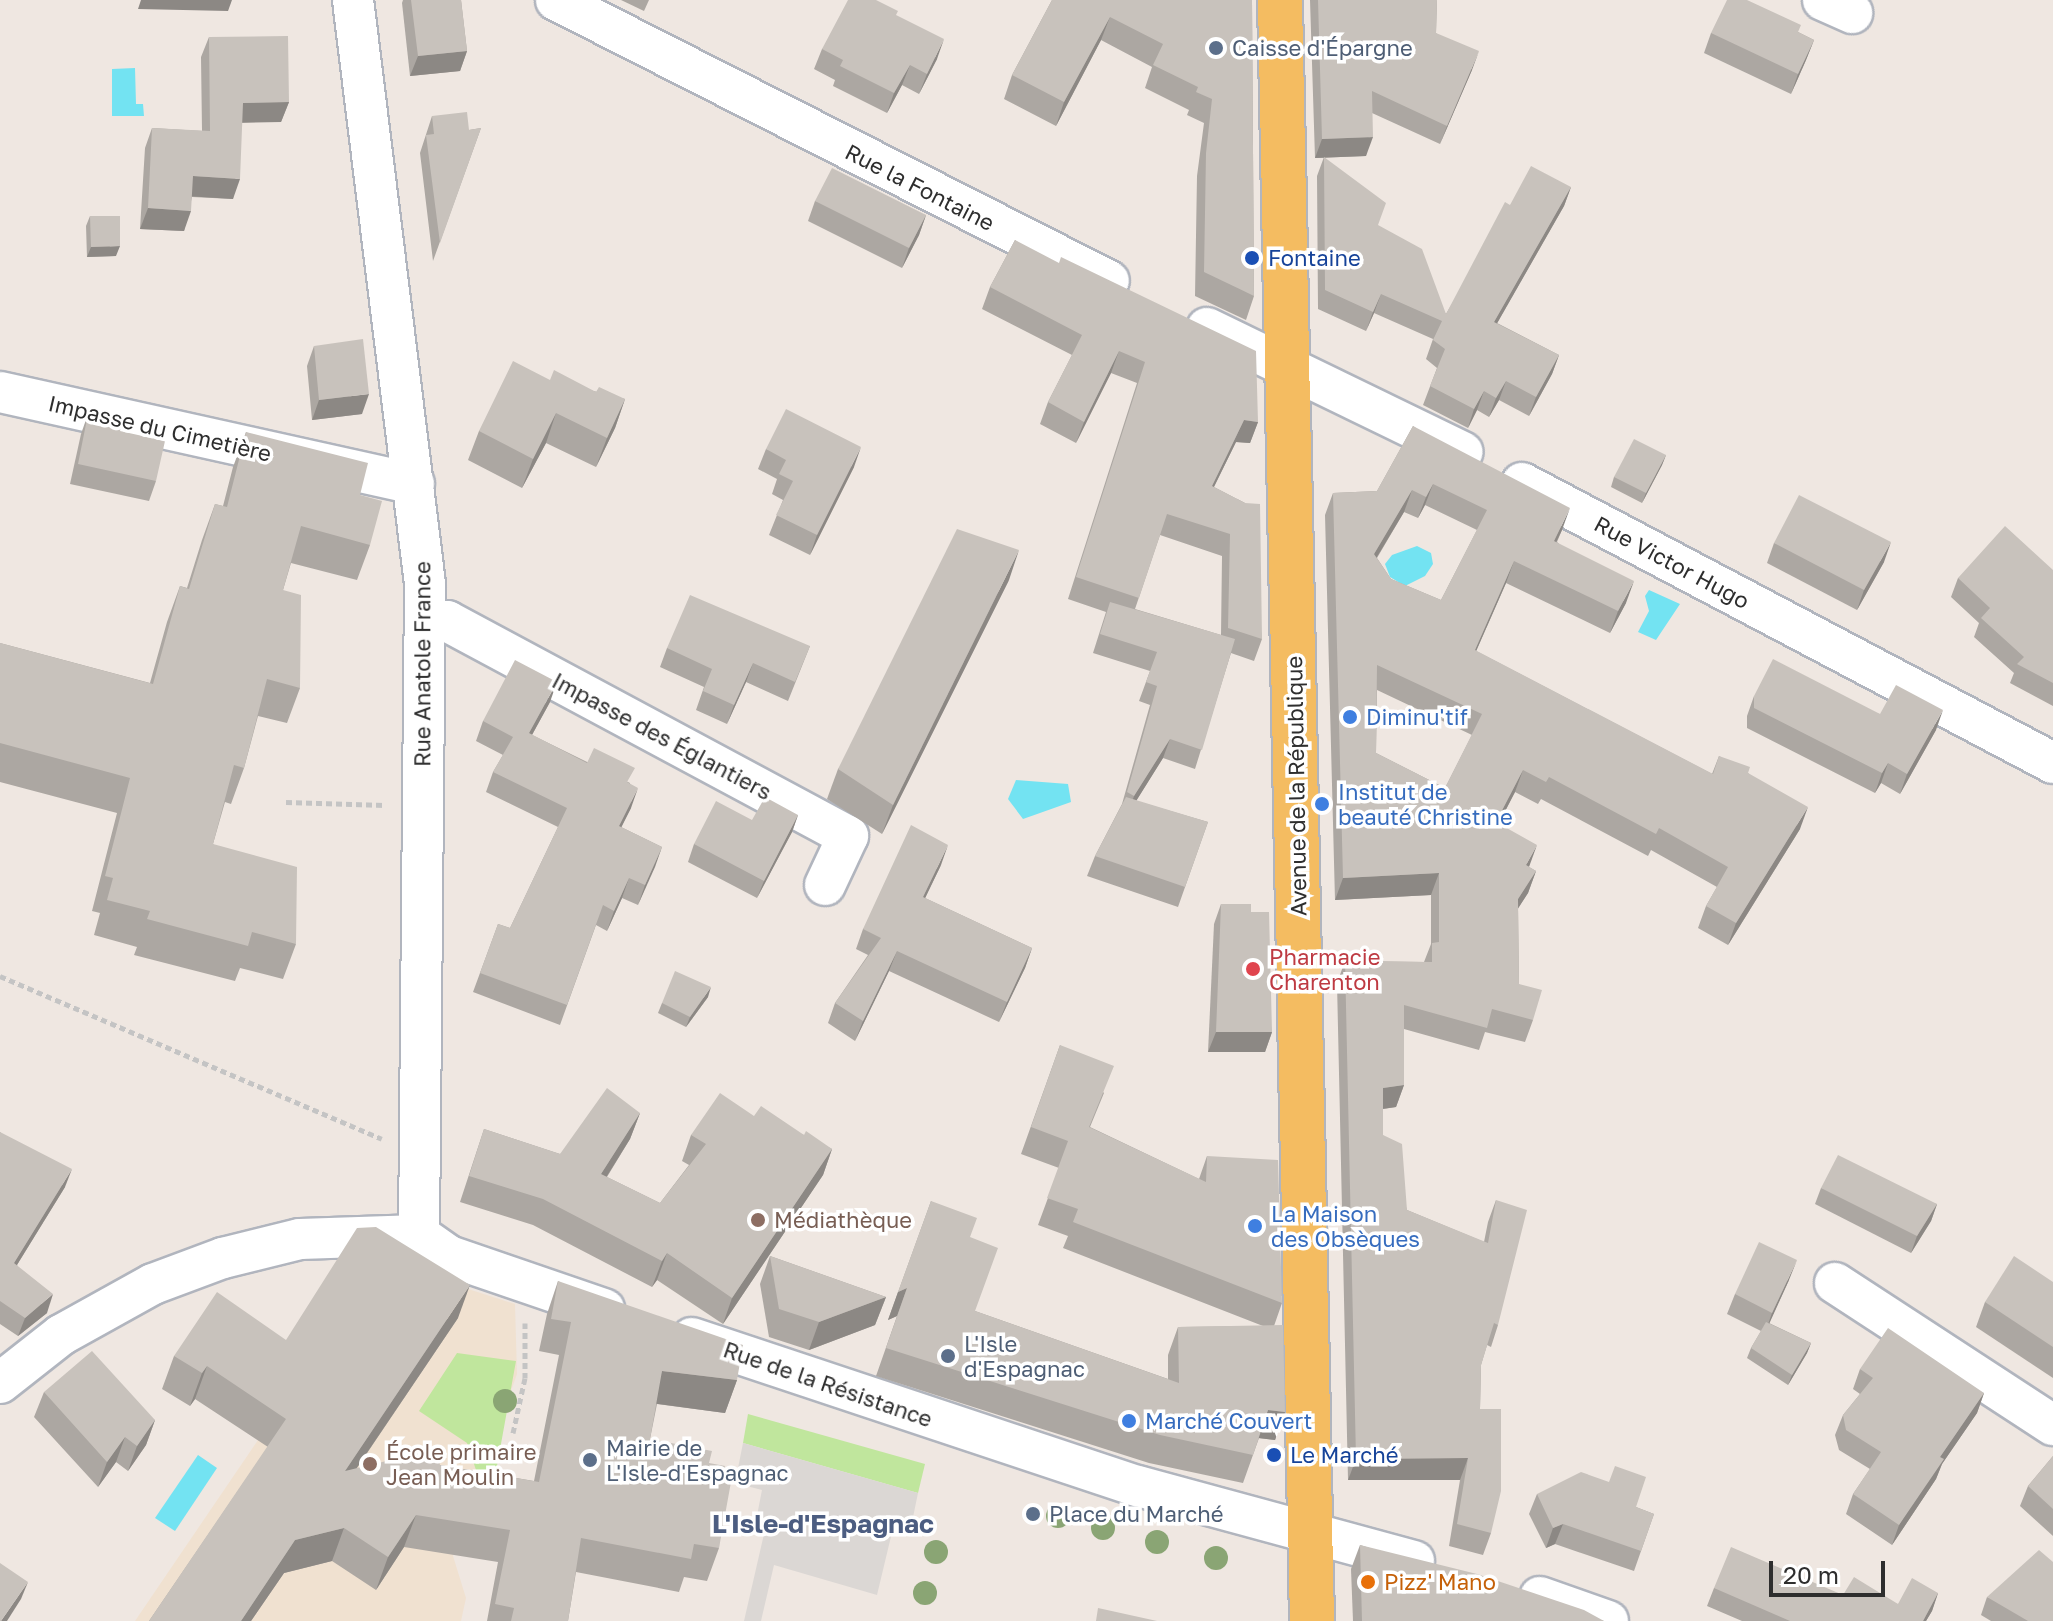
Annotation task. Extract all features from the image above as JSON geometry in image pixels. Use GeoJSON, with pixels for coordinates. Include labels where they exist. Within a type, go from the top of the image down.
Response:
{"type":"FeatureCollection","features":[{"type":"Feature","properties":{"kind":"main road","name":"Avenue de la République"},"geometry":{"type":"LineString","coordinates":[[1280,0],[1312,1621]]}},
{"type":"Feature","properties":{"kind":"street","name":"Rue Anatole France"},"geometry":{"type":"LineString","coordinates":[[353,0],[414,484],[425,621],[419,1235]]}},
{"type":"Feature","properties":{"kind":"street","name":"Rue la Fontaine"},"geometry":{"type":"LineString","coordinates":[[556,0],[1288,368]]}},
{"type":"Feature","properties":{"kind":"street","name":"Rue Victor Hugo"},"geometry":{"type":"LineString","coordinates":[[1288,368],[1424,431],[2053,763]]}},
{"type":"Feature","properties":{"kind":"street","name":"Impasse du Cimetière"},"geometry":{"type":"LineString","coordinates":[[0,392],[414,484]]}},
{"type":"Feature","properties":{"kind":"street","name":"Impasse des Églantiers"},"geometry":{"type":"LineString","coordinates":[[425,621],[447,621],[848,836],[825,885]]}},
{"type":"Feature","properties":{"kind":"street","name":"Rue de la Résistance"},"geometry":{"type":"LineString","coordinates":[[419,1235],[449,1256],[1007,1444],[1312,1536],[1446,1569]]}},
{"type":"Feature","properties":{"kind":"street"},"geometry":{"type":"LineString","coordinates":[[0,1383],[74,1327],[153,1284],[223,1258],[300,1239],[419,1235]]}},
{"type":"Feature","properties":{"kind":"street"},"geometry":{"type":"LineString","coordinates":[[1835,1283],[2053,1425]]}},
{"type":"Feature","properties":{"kind":"street"},"geometry":{"type":"LineString","coordinates":[[1502,1585],[1608,1621]]}},
{"type":"Feature","properties":{"kind":"path"},"geometry":{"type":"LineString","coordinates":[[286,802],[422,806]]}},
{"type":"Feature","properties":{"kind":"path"},"geometry":{"type":"LineString","coordinates":[[0,976],[419,1155]]}},
{"type":"Feature","properties":{"kind":"path"},"geometry":{"type":"LineString","coordinates":[[512,1278],[526,1299],[525,1378],[513,1433]]}},
{"type":"Feature","properties":{"kind":"shaded area","name":"École primaire Jean Moulin"},"geometry":{"type":"Polygon","coordinates":[[[406,1269],[515,1304],[517,1374],[453,1556],[466,1598],[461,1621],[135,1621],[258,1440],[406,1269]]]}},
{"type":"Feature","properties":{"kind":"shaded area"},"geometry":{"type":"Polygon","coordinates":[[[743,1443],[918,1493],[911,1527],[894,1524],[877,1595],[774,1565],[761,1621],[744,1621],[764,1534],[754,1531],[762,1490],[735,1483],[743,1443]]]}},
{"type":"Feature","properties":{"kind":"green space"},"geometry":{"type":"Polygon","coordinates":[[[457,1353],[516,1361],[493,1488],[484,1494],[467,1443],[419,1411],[457,1353]]]}},
{"type":"Feature","properties":{"kind":"green space"},"geometry":{"type":"Polygon","coordinates":[[[748,1414],[925,1464],[918,1493],[743,1443],[748,1414]]]}},
{"type":"Feature","properties":{"kind":"water"},"geometry":{"type":"Polygon","coordinates":[[[135,68],[136,104],[143,104],[144,116],[112,116],[112,69],[135,68]]]}},
{"type":"Feature","properties":{"kind":"water"},"geometry":{"type":"Polygon","coordinates":[[[1417,546],[1431,553],[1433,564],[1425,576],[1405,586],[1390,577],[1385,564],[1392,555],[1417,546]]]}},
{"type":"Feature","properties":{"kind":"water"},"geometry":{"type":"Polygon","coordinates":[[[1649,590],[1680,604],[1656,640],[1638,632],[1649,611],[1645,596],[1649,590]]]}},
{"type":"Feature","properties":{"kind":"water"},"geometry":{"type":"Polygon","coordinates":[[[1016,780],[1068,784],[1071,802],[1023,819],[1008,799],[1016,780]]]}},
{"type":"Feature","properties":{"kind":"water"},"geometry":{"type":"Polygon","coordinates":[[[198,1455],[217,1468],[175,1531],[155,1518],[198,1455]]]}},
{"type":"Feature","properties":{"kind":"building"},"geometry":{"type":"Polygon","coordinates":[[[411,0],[461,0],[467,51],[418,56],[411,0]]]}},
{"type":"Feature","properties":{"kind":"building"},"geometry":{"type":"Polygon","coordinates":[[[848,0],[876,0],[898,11],[896,15],[944,39],[927,74],[910,65],[894,93],[840,66],[843,60],[822,49],[848,0]]]}},
{"type":"Feature","properties":{"kind":"building"},"geometry":{"type":"Polygon","coordinates":[[[1052,0],[1252,0],[1254,296],[1204,272],[1206,153],[1212,99],[1196,92],[1198,87],[1153,65],[1163,44],[1110,17],[1064,102],[1012,75],[1052,0]]]}},
{"type":"Feature","properties":{"kind":"building"},"geometry":{"type":"Polygon","coordinates":[[[1318,0],[1437,0],[1436,33],[1479,51],[1447,126],[1372,91],[1373,137],[1322,139],[1318,0]]]}},
{"type":"Feature","properties":{"kind":"building"},"geometry":{"type":"Polygon","coordinates":[[[1727,0],[1747,0],[1801,25],[1798,32],[1814,40],[1798,74],[1711,33],[1727,0]]]}},
{"type":"Feature","properties":{"kind":"building"},"geometry":{"type":"Polygon","coordinates":[[[288,36],[289,102],[243,103],[240,179],[193,176],[191,211],[148,208],[152,128],[210,131],[209,37],[288,36]]]}},
{"type":"Feature","properties":{"kind":"building"},"geometry":{"type":"Polygon","coordinates":[[[467,112],[469,130],[481,128],[440,243],[426,135],[434,134],[432,116],[467,112]]]}},
{"type":"Feature","properties":{"kind":"building"},"geometry":{"type":"Polygon","coordinates":[[[1324,157],[1386,203],[1378,225],[1422,249],[1446,314],[1505,202],[1510,205],[1531,166],[1571,187],[1494,322],[1559,355],[1536,397],[1506,381],[1496,398],[1484,391],[1474,409],[1430,386],[1445,349],[1433,340],[1442,321],[1381,294],[1373,312],[1325,290],[1324,157]]]}},
{"type":"Feature","properties":{"kind":"building"},"geometry":{"type":"Polygon","coordinates":[[[832,168],[926,215],[909,248],[815,201],[832,168]]]}},
{"type":"Feature","properties":{"kind":"building"},"geometry":{"type":"Polygon","coordinates":[[[90,216],[120,216],[120,246],[91,247],[90,216]]]}},
{"type":"Feature","properties":{"kind":"building"},"geometry":{"type":"Polygon","coordinates":[[[1015,240],[1059,263],[1061,257],[1256,351],[1258,422],[1244,420],[1212,486],[1245,503],[1260,504],[1262,639],[1228,628],[1230,534],[1167,514],[1139,598],[1076,577],[1145,362],[1119,351],[1084,422],[1048,402],[1082,335],[990,287],[1015,240]]]}},
{"type":"Feature","properties":{"kind":"building"},"geometry":{"type":"Polygon","coordinates":[[[363,339],[369,394],[319,400],[314,346],[363,339]]]}},
{"type":"Feature","properties":{"kind":"building"},"geometry":{"type":"Polygon","coordinates":[[[513,361],[550,380],[554,370],[596,392],[599,387],[625,399],[607,438],[556,413],[533,459],[479,431],[513,361]]]}},
{"type":"Feature","properties":{"kind":"building"},"geometry":{"type":"Polygon","coordinates":[[[786,409],[861,447],[817,535],[776,515],[793,481],[779,474],[786,460],[766,449],[786,409]]]}},
{"type":"Feature","properties":{"kind":"building"},"geometry":{"type":"Polygon","coordinates":[[[88,414],[123,421],[120,431],[165,441],[156,481],[78,464],[88,414]]]}},
{"type":"Feature","properties":{"kind":"building"},"geometry":{"type":"Polygon","coordinates":[[[1413,426],[1570,508],[1554,541],[1634,581],[1618,611],[1514,561],[1475,650],[1713,774],[1719,756],[1750,767],[1748,773],[1808,807],[1736,923],[1706,906],[1728,867],[1659,828],[1656,834],[1549,777],[1546,782],[1523,770],[1496,822],[1537,845],[1526,865],[1536,871],[1518,899],[1519,984],[1542,990],[1533,1020],[1492,1009],[1487,1028],[1404,1005],[1404,1085],[1383,1088],[1383,1135],[1402,1144],[1407,1210],[1488,1243],[1496,1200],[1527,1210],[1498,1325],[1494,1323],[1481,1365],[1480,1409],[1501,1409],[1501,1491],[1491,1533],[1457,1524],[1468,1458],[1356,1459],[1345,961],[1432,962],[1432,943],[1439,942],[1439,873],[1343,878],[1333,493],[1377,491],[1413,426]],[[1433,484],[1426,497],[1412,490],[1374,554],[1391,579],[1441,600],[1487,510],[1433,484]],[[1377,665],[1376,753],[1445,788],[1482,714],[1377,665]]]}},
{"type":"Feature","properties":{"kind":"building"},"geometry":{"type":"Polygon","coordinates":[[[246,432],[368,463],[360,495],[382,501],[370,545],[301,526],[283,590],[301,595],[300,688],[267,679],[244,768],[234,765],[213,844],[297,867],[296,944],[252,932],[248,946],[147,919],[150,911],[107,900],[113,878],[105,876],[130,778],[0,743],[0,643],[153,684],[180,586],[189,589],[215,504],[227,507],[246,432]]]}},
{"type":"Feature","properties":{"kind":"building"},"geometry":{"type":"Polygon","coordinates":[[[1634,439],[1666,455],[1646,493],[1614,477],[1634,439]]]}},
{"type":"Feature","properties":{"kind":"building"},"geometry":{"type":"Polygon","coordinates":[[[1799,495],[1891,542],[1864,590],[1774,543],[1799,495]]]}},
{"type":"Feature","properties":{"kind":"building"},"geometry":{"type":"Polygon","coordinates":[[[2005,526],[2053,570],[2053,683],[2017,664],[2024,657],[1981,618],[1990,608],[1958,578],[2005,526]]]}},
{"type":"Feature","properties":{"kind":"building"},"geometry":{"type":"Polygon","coordinates":[[[957,529],[1019,550],[893,805],[838,769],[957,529]]]}},
{"type":"Feature","properties":{"kind":"building"},"geometry":{"type":"Polygon","coordinates":[[[690,595],[810,646],[795,682],[753,663],[734,705],[703,691],[712,669],[667,648],[690,595]]]}},
{"type":"Feature","properties":{"kind":"building"},"geometry":{"type":"Polygon","coordinates":[[[1110,602],[1235,639],[1202,750],[1170,739],[1134,796],[1127,792],[1157,686],[1146,682],[1157,652],[1100,634],[1110,602]]]}},
{"type":"Feature","properties":{"kind":"building"},"geometry":{"type":"Polygon","coordinates":[[[1773,659],[1880,714],[1896,685],[1943,710],[1907,774],[1888,763],[1882,773],[1754,708],[1754,696],[1773,659]]]}},
{"type":"Feature","properties":{"kind":"building"},"geometry":{"type":"Polygon","coordinates":[[[515,660],[557,682],[529,733],[587,763],[594,748],[635,768],[627,782],[638,788],[619,826],[662,847],[645,885],[629,878],[614,911],[603,905],[567,1005],[480,973],[498,924],[510,928],[567,808],[493,772],[513,737],[483,721],[515,660]]]}},
{"type":"Feature","properties":{"kind":"building"},"geometry":{"type":"Polygon","coordinates":[[[765,797],[798,815],[764,881],[694,844],[716,801],[752,820],[765,797]]]}},
{"type":"Feature","properties":{"kind":"building"},"geometry":{"type":"Polygon","coordinates":[[[1126,797],[1208,822],[1185,887],[1095,856],[1126,797]]]}},
{"type":"Feature","properties":{"kind":"building"},"geometry":{"type":"Polygon","coordinates":[[[911,825],[948,845],[923,897],[1032,948],[1007,1002],[897,951],[863,1021],[835,1003],[881,938],[863,929],[911,825]]]}},
{"type":"Feature","properties":{"kind":"building"},"geometry":{"type":"Polygon","coordinates":[[[1221,904],[1251,904],[1251,912],[1269,912],[1272,1032],[1216,1032],[1221,904]]]}},
{"type":"Feature","properties":{"kind":"building"},"geometry":{"type":"Polygon","coordinates":[[[675,971],[711,987],[690,1017],[662,1003],[675,971]]]}},
{"type":"Feature","properties":{"kind":"building"},"geometry":{"type":"Polygon","coordinates":[[[1060,1045],[1114,1066],[1089,1127],[1206,1182],[1207,1156],[1278,1160],[1282,1303],[1073,1222],[1078,1209],[1047,1198],[1068,1141],[1031,1127],[1060,1045]]]}},
{"type":"Feature","properties":{"kind":"building"},"geometry":{"type":"Polygon","coordinates":[[[607,1088],[640,1113],[601,1174],[660,1203],[706,1144],[691,1135],[720,1093],[754,1116],[761,1106],[804,1135],[806,1131],[832,1149],[732,1298],[667,1253],[662,1261],[543,1199],[469,1176],[484,1129],[560,1154],[607,1088]]]}},
{"type":"Feature","properties":{"kind":"building"},"geometry":{"type":"Polygon","coordinates":[[[0,1132],[72,1169],[14,1263],[53,1294],[25,1318],[0,1301],[0,1132]]]}},
{"type":"Feature","properties":{"kind":"building"},"geometry":{"type":"Polygon","coordinates":[[[1838,1155],[1937,1204],[1917,1236],[1821,1188],[1838,1155]]]}},
{"type":"Feature","properties":{"kind":"building"},"geometry":{"type":"Polygon","coordinates":[[[931,1201],[977,1218],[970,1237],[998,1248],[975,1311],[1179,1383],[1178,1327],[1283,1325],[1285,1412],[1268,1410],[1253,1455],[1160,1435],[886,1348],[907,1288],[898,1292],[931,1201]]]}},
{"type":"Feature","properties":{"kind":"building"},"geometry":{"type":"Polygon","coordinates":[[[376,1227],[470,1285],[345,1471],[436,1449],[440,1465],[539,1482],[571,1322],[551,1319],[558,1281],[743,1345],[737,1380],[662,1371],[650,1439],[712,1451],[709,1463],[725,1466],[722,1480],[731,1482],[719,1548],[694,1544],[691,1559],[581,1538],[568,1621],[511,1621],[514,1608],[495,1604],[510,1530],[416,1515],[388,1557],[344,1528],[295,1540],[241,1621],[149,1621],[286,1419],[207,1366],[202,1373],[174,1356],[217,1292],[286,1340],[357,1228],[376,1227]]]}},
{"type":"Feature","properties":{"kind":"building"},"geometry":{"type":"Polygon","coordinates":[[[1759,1242],[1797,1260],[1772,1313],[1735,1294],[1759,1242]]]}},
{"type":"Feature","properties":{"kind":"building"},"geometry":{"type":"Polygon","coordinates":[[[770,1256],[886,1297],[819,1322],[779,1309],[770,1256]]]}},
{"type":"Feature","properties":{"kind":"building"},"geometry":{"type":"Polygon","coordinates":[[[2014,1256],[2053,1282],[2053,1347],[1985,1302],[2014,1256]]]}},
{"type":"Feature","properties":{"kind":"building"},"geometry":{"type":"Polygon","coordinates":[[[1766,1322],[1811,1343],[1792,1375],[1751,1348],[1766,1322]]]}},
{"type":"Feature","properties":{"kind":"building"},"geometry":{"type":"Polygon","coordinates":[[[1888,1328],[1984,1393],[1899,1525],[1853,1494],[1881,1452],[1846,1430],[1843,1415],[1873,1378],[1860,1369],[1888,1328]]]}},
{"type":"Feature","properties":{"kind":"building"},"geometry":{"type":"Polygon","coordinates":[[[92,1351],[155,1420],[137,1446],[125,1437],[107,1462],[44,1392],[92,1351]]]}},
{"type":"Feature","properties":{"kind":"building"},"geometry":{"type":"Polygon","coordinates":[[[2053,1456],[2053,1509],[2028,1486],[2053,1456]]]}},
{"type":"Feature","properties":{"kind":"building"},"geometry":{"type":"Polygon","coordinates":[[[1615,1466],[1646,1477],[1636,1507],[1654,1514],[1641,1551],[1563,1524],[1553,1528],[1537,1494],[1581,1472],[1609,1482],[1615,1466]]]}},
{"type":"Feature","properties":{"kind":"building"},"geometry":{"type":"Polygon","coordinates":[[[1360,1545],[1477,1574],[1584,1610],[1604,1621],[1362,1621],[1360,1545]]]}},
{"type":"Feature","properties":{"kind":"building"},"geometry":{"type":"Polygon","coordinates":[[[1731,1547],[1843,1595],[1854,1577],[1898,1604],[1912,1578],[1938,1593],[1923,1621],[1790,1621],[1714,1588],[1731,1547]]]}},
{"type":"Feature","properties":{"kind":"building"},"geometry":{"type":"Polygon","coordinates":[[[2039,1550],[2053,1562],[2053,1621],[2028,1621],[1987,1597],[2039,1550]]]}},
{"type":"Feature","properties":{"kind":"building"},"geometry":{"type":"Polygon","coordinates":[[[0,1563],[28,1582],[1,1621],[0,1621],[0,1563]]]}},
{"type":"Feature","properties":{"kind":"building"},"geometry":{"type":"Polygon","coordinates":[[[1098,1608],[1157,1621],[1096,1621],[1098,1608]]]}},
{"type":"Feature","properties":{"kind":"place","name":"Caisse d'Épargne"},"geometry":{"type":"Point","coordinates":[1216,48]}},
{"type":"Feature","properties":{"kind":"place","name":"Fontaine"},"geometry":{"type":"Point","coordinates":[1252,258]}},
{"type":"Feature","properties":{"kind":"place","name":"Diminu'tif"},"geometry":{"type":"Point","coordinates":[1350,717]}},
{"type":"Feature","properties":{"kind":"place","name":"Institut de beauté Christine"},"geometry":{"type":"Point","coordinates":[1322,804]}},
{"type":"Feature","properties":{"kind":"place","name":"Pharmacie Charenton"},"geometry":{"type":"Point","coordinates":[1253,969]}},
{"type":"Feature","properties":{"kind":"place","name":"Médiathèque"},"geometry":{"type":"Point","coordinates":[758,1220]}},
{"type":"Feature","properties":{"kind":"place","name":"La Maison des Obsèques"},"geometry":{"type":"Point","coordinates":[1255,1226]}},
{"type":"Feature","properties":{"kind":"place","name":"L'Isle d'Espagnac"},"geometry":{"type":"Point","coordinates":[948,1356]}},
{"type":"Feature","properties":{"kind":"place","name":"Marché Couvert"},"geometry":{"type":"Point","coordinates":[1129,1421]}},
{"type":"Feature","properties":{"kind":"place","name":"Le Marché"},"geometry":{"type":"Point","coordinates":[1274,1455]}},
{"type":"Feature","properties":{"kind":"place","name":"Mairie de L'Isle-d'Espagnac"},"geometry":{"type":"Point","coordinates":[590,1460]}},
{"type":"Feature","properties":{"kind":"place","name":"École primaire Jean Moulin"},"geometry":{"type":"Point","coordinates":[370,1464]}},
{"type":"Feature","properties":{"kind":"place","name":"Place du Marché"},"geometry":{"type":"Point","coordinates":[1033,1514]}},
{"type":"Feature","properties":{"kind":"place","name":"Pizz' Mano"},"geometry":{"type":"Point","coordinates":[1368,1582]}},
{"type":"Feature","properties":{"kind":"district","name":"L'Isle-d'Espagnac"},"geometry":{"type":"Point","coordinates":[823,1524]}}]}
